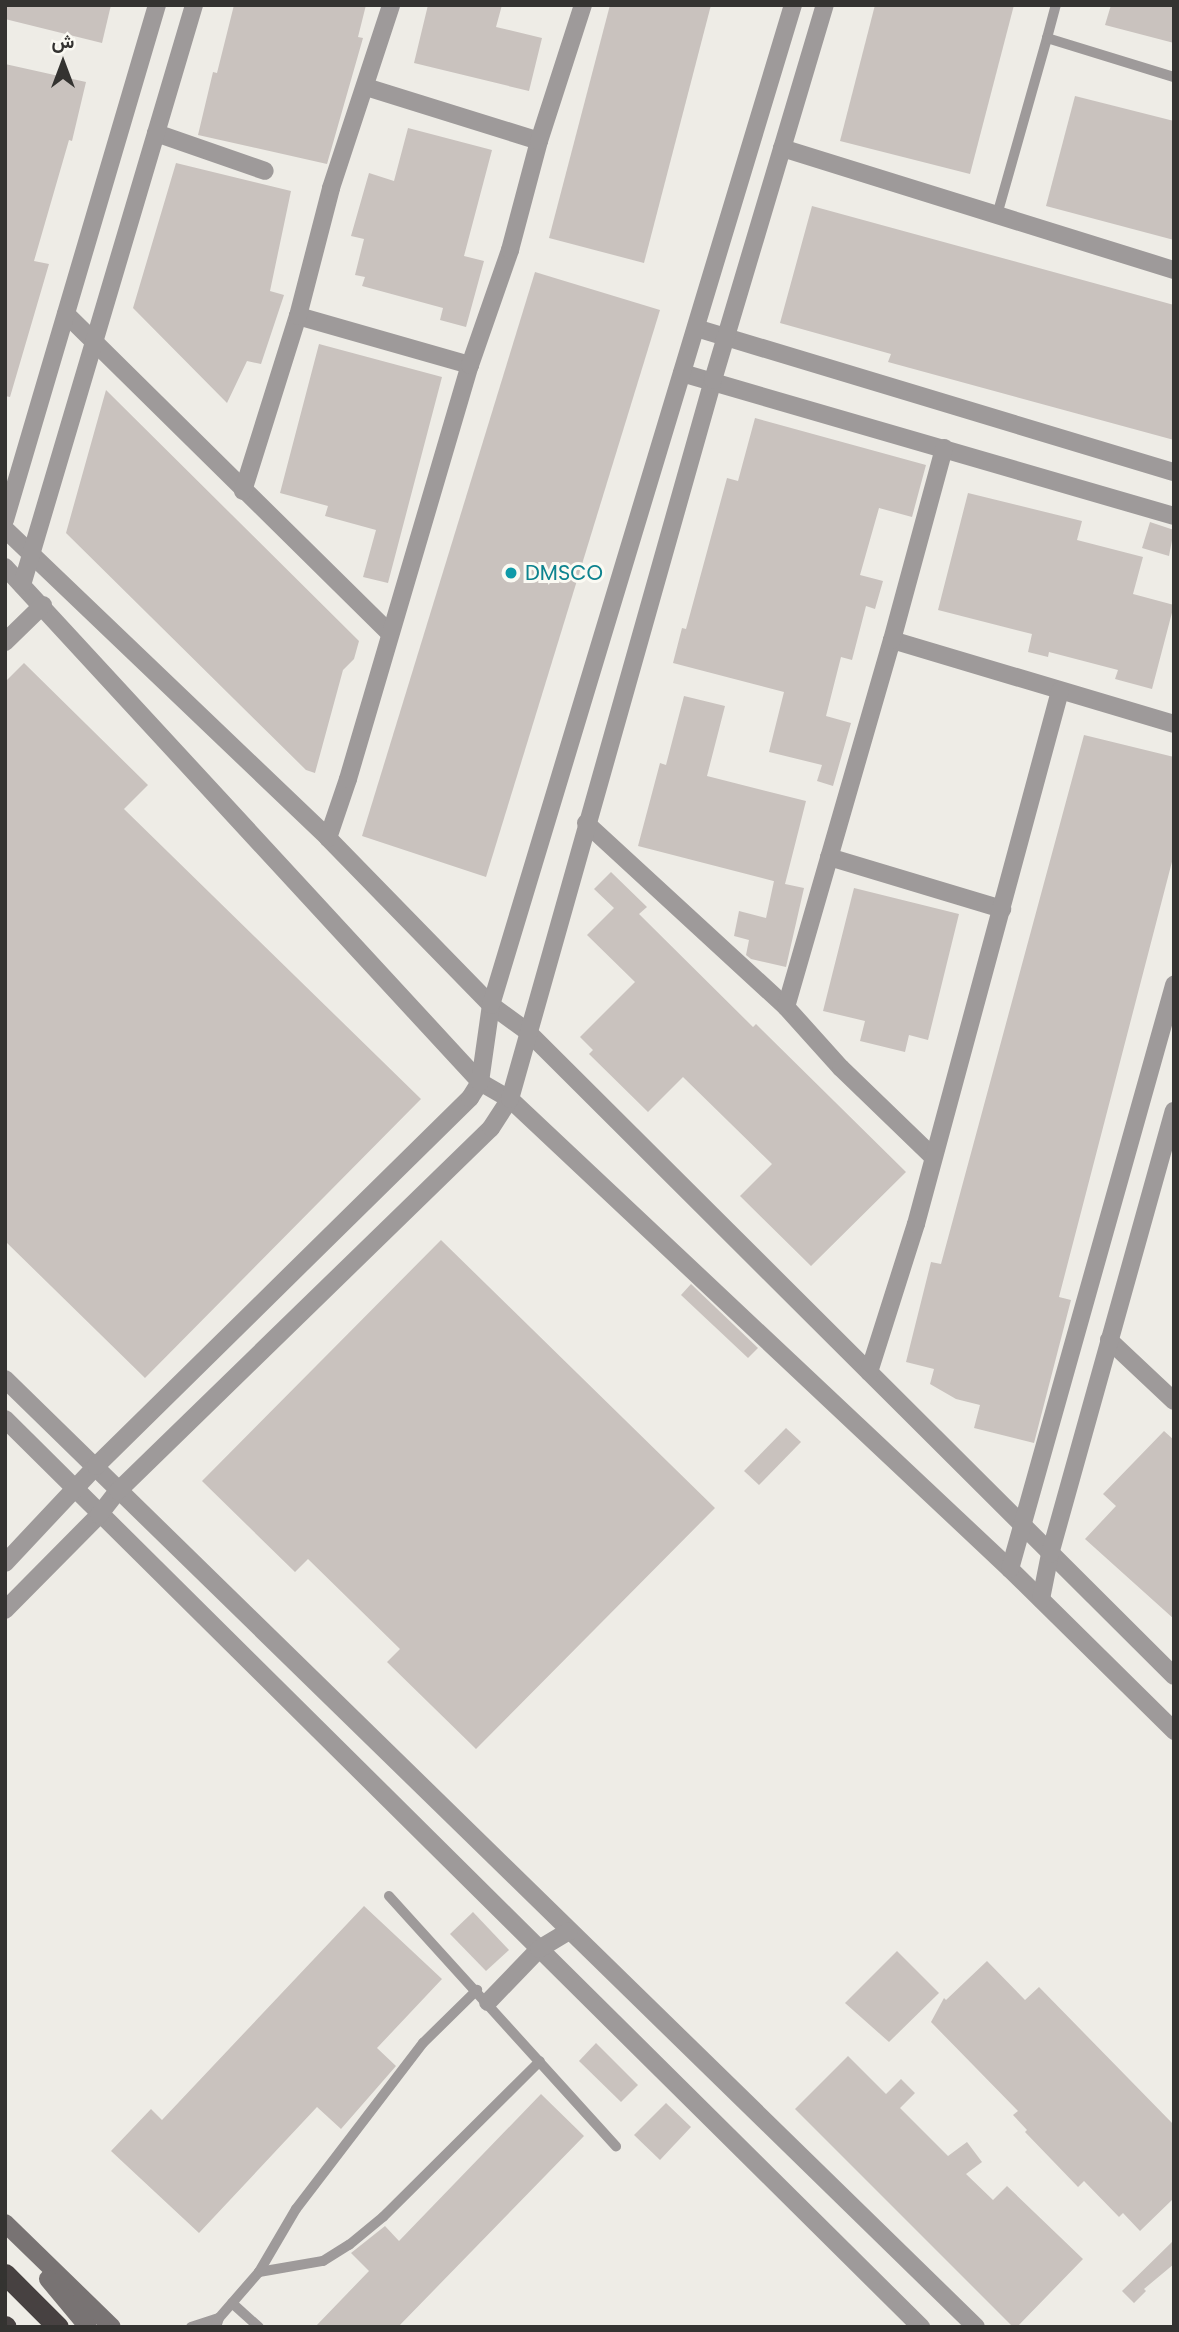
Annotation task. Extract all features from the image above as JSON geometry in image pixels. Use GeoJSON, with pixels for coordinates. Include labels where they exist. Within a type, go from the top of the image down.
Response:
{"type":"FeatureCollection","features":[{"type":"Feature","properties":{"kind":"highway"},"geometry":{"type":"LineString","coordinates":[[5,2274],[58,2327]]}},
{"type":"Feature","properties":{"kind":"main road"},"geometry":{"type":"LineString","coordinates":[[5,2223],[112,2327]]}},
{"type":"Feature","properties":{"kind":"main road"},"geometry":{"type":"LineString","coordinates":[[5,2231],[88,2327]]}},
{"type":"Feature","properties":{"kind":"street"},"geometry":{"type":"LineString","coordinates":[[5,520],[157,5]]}},
{"type":"Feature","properties":{"kind":"street"},"geometry":{"type":"LineString","coordinates":[[22,585],[33,556],[94,339],[194,5]]}},
{"type":"Feature","properties":{"kind":"street"},"geometry":{"type":"LineString","coordinates":[[243,491],[298,316],[331,188],[391,5]]}},
{"type":"Feature","properties":{"kind":"street"},"geometry":{"type":"LineString","coordinates":[[328,838],[348,779],[470,365],[510,250],[539,141],[583,5]]}},
{"type":"Feature","properties":{"kind":"street"},"geometry":{"type":"LineString","coordinates":[[5,1563],[77,1490],[96,1466],[470,1098],[480,1082],[491,1005],[793,5]]}},
{"type":"Feature","properties":{"kind":"street"},"geometry":{"type":"LineString","coordinates":[[5,1610],[99,1515],[118,1491],[491,1128],[510,1099],[713,380],[825,5]]}},
{"type":"Feature","properties":{"kind":"street"},"geometry":{"type":"LineString","coordinates":[[366,86],[539,141]]}},
{"type":"Feature","properties":{"kind":"street"},"geometry":{"type":"LineString","coordinates":[[156,133],[265,171]]}},
{"type":"Feature","properties":{"kind":"street"},"geometry":{"type":"LineString","coordinates":[[782,148],[1174,270]]}},
{"type":"Feature","properties":{"kind":"street"},"geometry":{"type":"LineString","coordinates":[[66,314],[390,633]]}},
{"type":"Feature","properties":{"kind":"street"},"geometry":{"type":"LineString","coordinates":[[298,316],[470,365]]}},
{"type":"Feature","properties":{"kind":"street"},"geometry":{"type":"LineString","coordinates":[[696,328],[725,339],[1174,472]]}},
{"type":"Feature","properties":{"kind":"street"},"geometry":{"type":"LineString","coordinates":[[682,373],[1174,516]]}},
{"type":"Feature","properties":{"kind":"street"},"geometry":{"type":"LineString","coordinates":[[786,1007],[892,640],[944,448]]}},
{"type":"Feature","properties":{"kind":"street"},"geometry":{"type":"LineString","coordinates":[[5,529],[328,838],[491,1005],[528,1032],[1174,1676]]}},
{"type":"Feature","properties":{"kind":"street"},"geometry":{"type":"LineString","coordinates":[[5,567],[43,605],[480,1082],[510,1099],[1010,1569],[1174,1731]]}},
{"type":"Feature","properties":{"kind":"street"},"geometry":{"type":"LineString","coordinates":[[5,642],[43,605]]}},
{"type":"Feature","properties":{"kind":"street"},"geometry":{"type":"LineString","coordinates":[[892,640],[1174,724]]}},
{"type":"Feature","properties":{"kind":"street"},"geometry":{"type":"LineString","coordinates":[[869,1372],[916,1224],[932,1156],[1060,691]]}},
{"type":"Feature","properties":{"kind":"street"},"geometry":{"type":"LineString","coordinates":[[586,823],[710,941],[786,1007],[841,1068],[932,1156]]}},
{"type":"Feature","properties":{"kind":"street"},"geometry":{"type":"LineString","coordinates":[[829,858],[1002,909]]}},
{"type":"Feature","properties":{"kind":"street"},"geometry":{"type":"LineString","coordinates":[[1010,1569],[1174,985]]}},
{"type":"Feature","properties":{"kind":"street"},"geometry":{"type":"LineString","coordinates":[[1041,1600],[1049,1554],[1171,1130],[1174,1111]]}},
{"type":"Feature","properties":{"kind":"street"},"geometry":{"type":"LineString","coordinates":[[1109,1340],[1174,1401]]}},
{"type":"Feature","properties":{"kind":"street"},"geometry":{"type":"LineString","coordinates":[[5,1379],[976,2327]]}},
{"type":"Feature","properties":{"kind":"street"},"geometry":{"type":"LineString","coordinates":[[5,1419],[922,2327]]}},
{"type":"Feature","properties":{"kind":"street"},"geometry":{"type":"LineString","coordinates":[[483,1996],[539,1949],[569,1931]]}},
{"type":"Feature","properties":{"kind":"lane"},"geometry":{"type":"LineString","coordinates":[[997,215],[1056,5]]}},
{"type":"Feature","properties":{"kind":"lane"},"geometry":{"type":"LineString","coordinates":[[1047,38],[1174,77]]}},
{"type":"Feature","properties":{"kind":"lane"},"geometry":{"type":"LineString","coordinates":[[389,1896],[483,1996],[616,2147]]}},
{"type":"Feature","properties":{"kind":"lane"},"geometry":{"type":"LineString","coordinates":[[191,2327],[218,2322],[259,2272],[296,2209],[423,2043],[483,1996]]}},
{"type":"Feature","properties":{"kind":"lane"},"geometry":{"type":"LineString","coordinates":[[259,2272],[323,2261],[349,2245],[383,2217],[540,2061]]}},
{"type":"Feature","properties":{"kind":"lane"},"geometry":{"type":"LineString","coordinates":[[232,2303],[259,2327]]}},
{"type":"Feature","properties":{"kind":"building"},"geometry":{"type":"Polygon","coordinates":[[[5,5],[111,5],[102,43],[5,19],[5,5]]]}},
{"type":"Feature","properties":{"kind":"building"},"geometry":{"type":"Polygon","coordinates":[[[234,5],[366,5],[358,37],[363,38],[327,164],[198,135],[213,72],[217,73],[234,5]]]}},
{"type":"Feature","properties":{"kind":"building"},"geometry":{"type":"Polygon","coordinates":[[[428,5],[502,5],[496,27],[542,38],[529,91],[414,63],[428,5]]]}},
{"type":"Feature","properties":{"kind":"building"},"geometry":{"type":"Polygon","coordinates":[[[610,5],[711,5],[644,263],[549,238],[610,5]]]}},
{"type":"Feature","properties":{"kind":"building"},"geometry":{"type":"Polygon","coordinates":[[[875,5],[1014,5],[970,174],[840,141],[875,5]]]}},
{"type":"Feature","properties":{"kind":"building"},"geometry":{"type":"Polygon","coordinates":[[[1111,5],[1174,5],[1174,43],[1105,25],[1111,5]]]}},
{"type":"Feature","properties":{"kind":"building"},"geometry":{"type":"Polygon","coordinates":[[[5,64],[86,82],[72,141],[69,140],[34,261],[49,264],[10,397],[5,396],[5,64]]]}},
{"type":"Feature","properties":{"kind":"building"},"geometry":{"type":"Polygon","coordinates":[[[1075,96],[1174,121],[1174,240],[1046,206],[1075,96]]]}},
{"type":"Feature","properties":{"kind":"building"},"geometry":{"type":"Polygon","coordinates":[[[408,128],[492,150],[464,256],[484,261],[466,327],[440,320],[443,308],[362,286],[365,277],[355,275],[364,239],[351,236],[369,173],[394,181],[408,128]]]}},
{"type":"Feature","properties":{"kind":"building"},"geometry":{"type":"Polygon","coordinates":[[[176,163],[291,191],[270,291],[284,295],[261,364],[247,361],[227,403],[133,308],[176,163]]]}},
{"type":"Feature","properties":{"kind":"building"},"geometry":{"type":"Polygon","coordinates":[[[812,206],[1174,305],[1174,440],[888,362],[891,354],[780,323],[812,206]]]}},
{"type":"Feature","properties":{"kind":"building","name":"DMSCO"},"geometry":{"type":"Polygon","coordinates":[[[535,272],[660,310],[486,877],[362,836],[535,272]]]}},
{"type":"Feature","properties":{"kind":"building"},"geometry":{"type":"Polygon","coordinates":[[[319,344],[442,377],[388,583],[363,577],[376,530],[325,516],[328,506],[280,493],[319,344]]]}},
{"type":"Feature","properties":{"kind":"building"},"geometry":{"type":"Polygon","coordinates":[[[106,390],[359,641],[354,659],[343,670],[315,773],[306,770],[66,533],[106,390]]]}},
{"type":"Feature","properties":{"kind":"building"},"geometry":{"type":"Polygon","coordinates":[[[755,418],[926,465],[912,517],[879,508],[860,575],[883,581],[875,609],[866,606],[852,660],[841,657],[826,716],[851,723],[833,786],[817,781],[822,765],[769,752],[784,692],[673,663],[682,628],[686,629],[727,478],[738,481],[755,418]]]}},
{"type":"Feature","properties":{"kind":"building"},"geometry":{"type":"Polygon","coordinates":[[[968,493],[1082,521],[1077,540],[1143,557],[1133,594],[1174,605],[1152,689],[1115,679],[1118,670],[1049,652],[1048,657],[1028,652],[1032,634],[938,610],[968,493]]]}},
{"type":"Feature","properties":{"kind":"building"},"geometry":{"type":"Polygon","coordinates":[[[1150,522],[1174,530],[1169,556],[1142,548],[1150,522]]]}},
{"type":"Feature","properties":{"kind":"building"},"geometry":{"type":"Polygon","coordinates":[[[24,663],[148,785],[124,809],[421,1099],[145,1378],[5,1241],[5,682],[24,663]]]}},
{"type":"Feature","properties":{"kind":"building"},"geometry":{"type":"Polygon","coordinates":[[[684,696],[725,706],[707,776],[806,801],[785,884],[804,888],[786,967],[751,959],[746,955],[749,940],[734,936],[739,911],[766,918],[774,881],[638,846],[660,763],[666,765],[684,696]]]}},
{"type":"Feature","properties":{"kind":"building"},"geometry":{"type":"Polygon","coordinates":[[[1084,735],[1174,757],[1174,854],[1059,1297],[1071,1300],[1034,1443],[974,1428],[980,1405],[956,1399],[930,1384],[934,1369],[906,1362],[931,1262],[941,1264],[1084,735]]]}},
{"type":"Feature","properties":{"kind":"building"},"geometry":{"type":"Polygon","coordinates":[[[611,872],[647,907],[639,914],[753,1027],[756,1024],[906,1172],[811,1266],[740,1196],[772,1164],[683,1077],[648,1112],[589,1054],[593,1050],[580,1037],[635,982],[587,935],[614,908],[594,889],[611,872]]]}},
{"type":"Feature","properties":{"kind":"building"},"geometry":{"type":"Polygon","coordinates":[[[854,888],[959,914],[928,1040],[909,1035],[905,1052],[860,1041],[865,1021],[823,1011],[854,888]]]}},
{"type":"Feature","properties":{"kind":"building"},"geometry":{"type":"Polygon","coordinates":[[[441,1240],[715,1508],[476,1749],[387,1662],[400,1649],[308,1559],[295,1572],[202,1481],[441,1240]]]}},
{"type":"Feature","properties":{"kind":"building"},"geometry":{"type":"Polygon","coordinates":[[[691,1284],[758,1348],[748,1358],[681,1295],[691,1284]]]}},
{"type":"Feature","properties":{"kind":"building"},"geometry":{"type":"Polygon","coordinates":[[[786,1428],[801,1442],[759,1485],[744,1471],[786,1428]]]}},
{"type":"Feature","properties":{"kind":"building"},"geometry":{"type":"Polygon","coordinates":[[[1164,1431],[1174,1440],[1174,1619],[1085,1539],[1116,1506],[1103,1494],[1164,1431]]]}},
{"type":"Feature","properties":{"kind":"building"},"geometry":{"type":"Polygon","coordinates":[[[364,1906],[442,1979],[377,2048],[396,2066],[341,2129],[317,2107],[199,2233],[111,2151],[151,2109],[162,2120],[364,1906]]]}},
{"type":"Feature","properties":{"kind":"building"},"geometry":{"type":"Polygon","coordinates":[[[473,1912],[509,1950],[486,1971],[450,1934],[473,1912]]]}},
{"type":"Feature","properties":{"kind":"building"},"geometry":{"type":"Polygon","coordinates":[[[897,1951],[939,1993],[889,2042],[845,2003],[897,1951]]]}},
{"type":"Feature","properties":{"kind":"building"},"geometry":{"type":"Polygon","coordinates":[[[987,1961],[1025,2000],[1039,1987],[1174,2125],[1174,2198],[1140,2231],[1123,2213],[1119,2217],[1084,2181],[1078,2187],[1025,2132],[1027,2130],[1013,2115],[1018,2111],[931,2022],[944,1998],[946,2000],[987,1961]]]}},
{"type":"Feature","properties":{"kind":"building"},"geometry":{"type":"Polygon","coordinates":[[[596,2043],[638,2085],[621,2102],[579,2061],[596,2043]]]}},
{"type":"Feature","properties":{"kind":"building"},"geometry":{"type":"Polygon","coordinates":[[[848,2056],[886,2094],[901,2079],[915,2093],[900,2108],[948,2156],[967,2142],[982,2162],[966,2174],[993,2200],[1007,2186],[1083,2259],[1017,2327],[1013,2327],[795,2109],[848,2056]]]}},
{"type":"Feature","properties":{"kind":"building"},"geometry":{"type":"Polygon","coordinates":[[[541,2094],[584,2136],[398,2327],[315,2327],[369,2271],[351,2253],[385,2226],[399,2241],[541,2094]]]}},
{"type":"Feature","properties":{"kind":"building"},"geometry":{"type":"Polygon","coordinates":[[[666,2103],[691,2127],[660,2160],[634,2135],[666,2103]]]}},
{"type":"Feature","properties":{"kind":"building"},"geometry":{"type":"Polygon","coordinates":[[[1174,2240],[1174,2264],[1144,2289],[1146,2291],[1134,2303],[1122,2291],[1174,2240]]]}},
{"type":"Feature","properties":{"kind":"place","name":"DMSCO"},"geometry":{"type":"Point","coordinates":[511,573]}}]}
